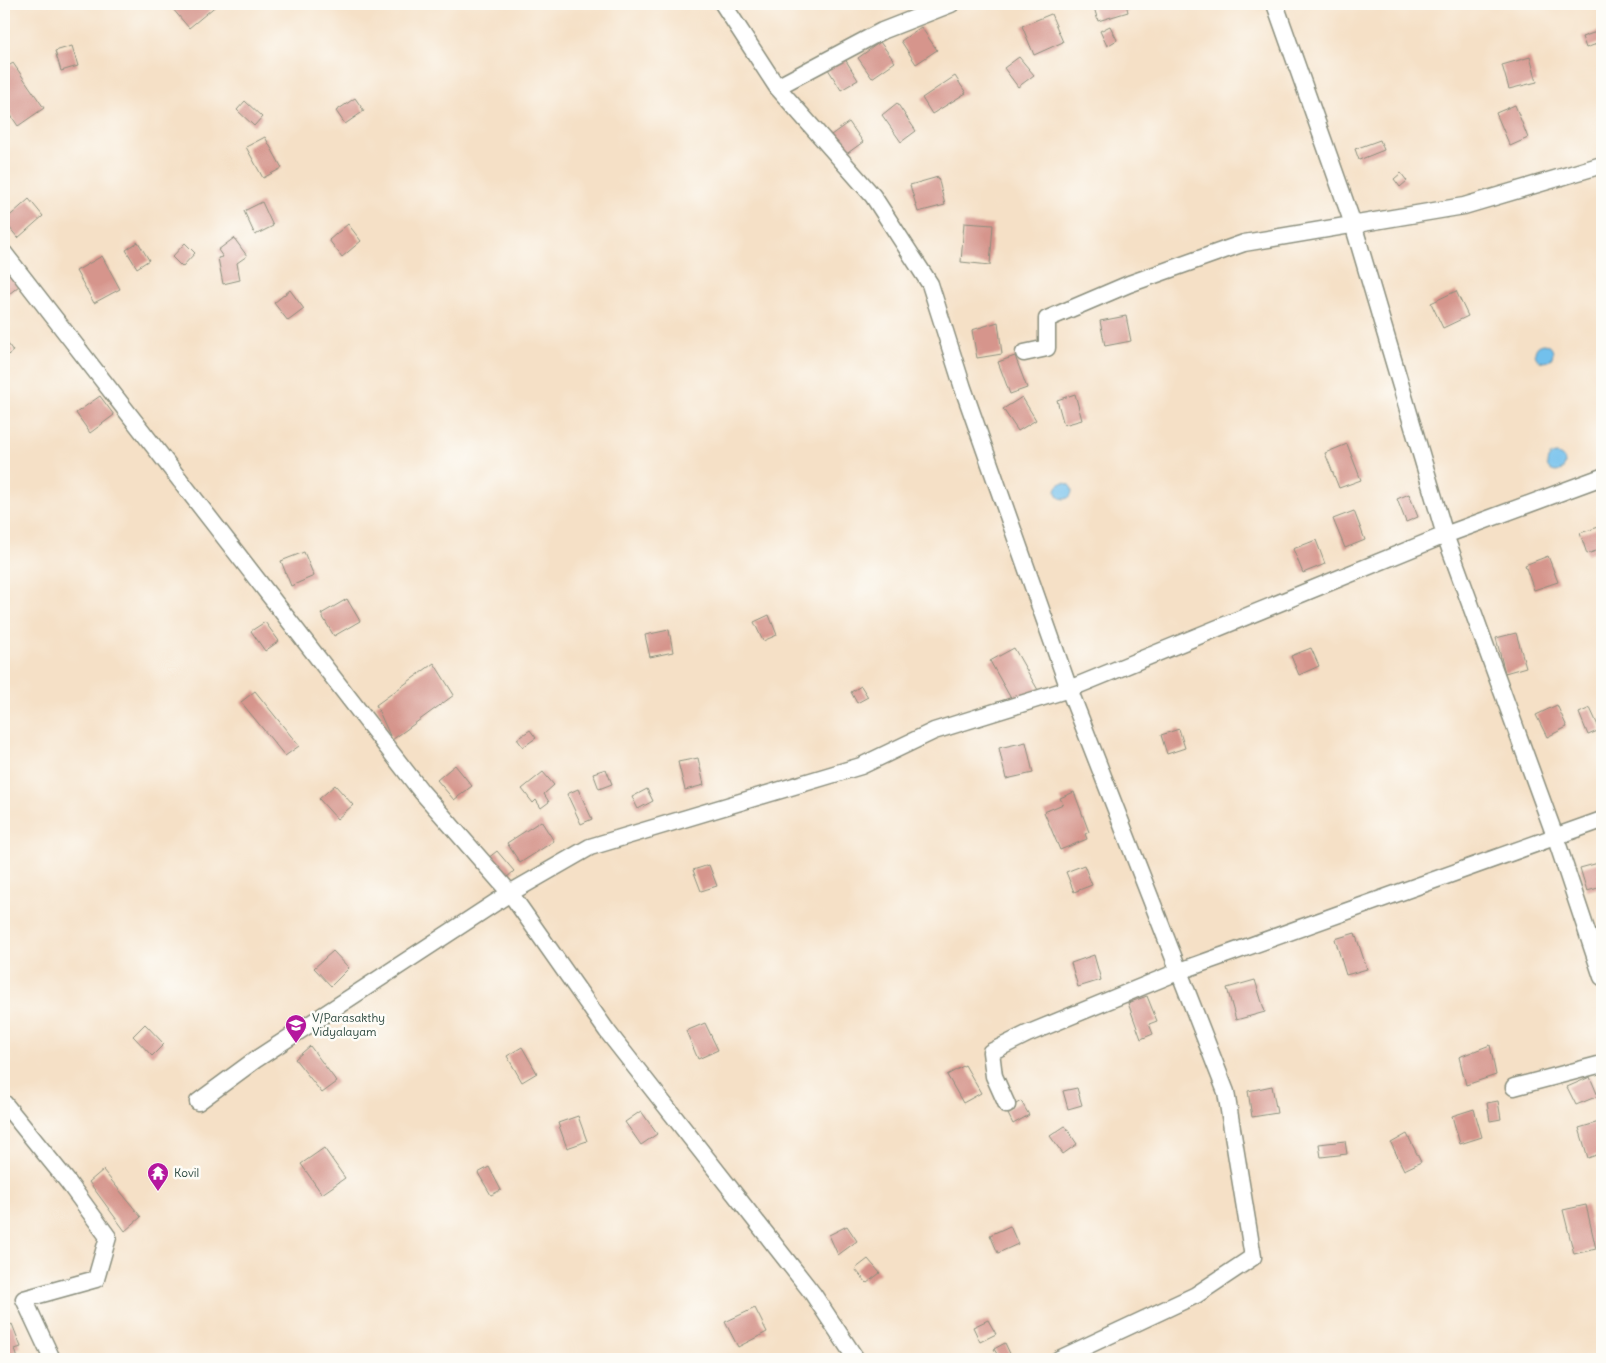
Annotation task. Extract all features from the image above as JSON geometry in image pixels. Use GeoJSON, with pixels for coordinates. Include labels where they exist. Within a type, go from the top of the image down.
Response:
{"type":"FeatureCollection","features":[{"type":"Feature","properties":{"kind":"street"},"geometry":{"type":"LineString","coordinates":[[723,4],[776,86],[873,196],[930,284],[963,388],[1069,689],[1226,1092],[1253,1257],[1196,1295],[1059,1359]]}},
{"type":"Feature","properties":{"kind":"street"},"geometry":{"type":"LineString","coordinates":[[776,86],[882,31],[951,4]]}},
{"type":"Feature","properties":{"kind":"street"},"geometry":{"type":"LineString","coordinates":[[1276,4],[1353,224],[1445,535],[1555,836],[1602,977]]}},
{"type":"Feature","properties":{"kind":"street"},"geometry":{"type":"LineString","coordinates":[[1024,353],[1047,348],[1047,319],[1129,284],[1244,243],[1464,206],[1602,165]]}},
{"type":"Feature","properties":{"kind":"street"},"geometry":{"type":"LineString","coordinates":[[4,253],[421,791],[510,893],[607,1031],[813,1294],[856,1359]]}},
{"type":"Feature","properties":{"kind":"street"},"geometry":{"type":"LineString","coordinates":[[198,1102],[255,1060],[510,893],[590,847],[861,766],[934,731],[1069,689],[1445,535],[1602,477]]}},
{"type":"Feature","properties":{"kind":"street"},"geometry":{"type":"LineString","coordinates":[[1007,1105],[994,1076],[991,1052],[1027,1034],[1180,971],[1602,820]]}},
{"type":"Feature","properties":{"kind":"street"},"geometry":{"type":"LineString","coordinates":[[1514,1087],[1602,1064]]}},
{"type":"Feature","properties":{"kind":"street"},"geometry":{"type":"LineString","coordinates":[[4,1103],[68,1182],[108,1237],[96,1279],[24,1299],[52,1359]]}},
{"type":"Feature","properties":{"kind":"water"},"geometry":{"type":"Polygon","coordinates":[[[1544,344],[1550,347],[1553,353],[1550,359],[1544,362],[1538,359],[1535,353],[1538,347],[1544,344]]]}},
{"type":"Feature","properties":{"kind":"water"},"geometry":{"type":"Polygon","coordinates":[[[1556,454],[1562,457],[1565,463],[1562,469],[1556,472],[1550,469],[1547,463],[1550,457],[1556,454]]]}},
{"type":"Feature","properties":{"kind":"water"},"geometry":{"type":"Polygon","coordinates":[[[1061,483],[1067,483],[1072,488],[1070,497],[1061,499],[1056,494],[1056,488],[1061,483]]]}},
{"type":"Feature","properties":{"kind":"building"},"geometry":{"type":"Polygon","coordinates":[[[178,4],[218,4],[189,28],[172,8],[178,4]]]}},
{"type":"Feature","properties":{"kind":"building"},"geometry":{"type":"Polygon","coordinates":[[[1093,4],[1126,4],[1128,12],[1098,21],[1093,4]]]}},
{"type":"Feature","properties":{"kind":"building"},"geometry":{"type":"Polygon","coordinates":[[[1051,14],[1063,42],[1034,55],[1022,26],[1051,14]]]}},
{"type":"Feature","properties":{"kind":"building"},"geometry":{"type":"Polygon","coordinates":[[[1110,26],[1117,40],[1107,46],[1100,31],[1110,26]]]}},
{"type":"Feature","properties":{"kind":"building"},"geometry":{"type":"Polygon","coordinates":[[[921,27],[937,50],[916,64],[901,41],[921,27]]]}},
{"type":"Feature","properties":{"kind":"building"},"geometry":{"type":"Polygon","coordinates":[[[1602,30],[1602,42],[1586,48],[1582,37],[1602,30]]]}},
{"type":"Feature","properties":{"kind":"building"},"geometry":{"type":"Polygon","coordinates":[[[880,42],[895,62],[872,78],[858,58],[880,42]]]}},
{"type":"Feature","properties":{"kind":"building"},"geometry":{"type":"Polygon","coordinates":[[[72,46],[78,66],[61,71],[55,51],[72,46]]]}},
{"type":"Feature","properties":{"kind":"building"},"geometry":{"type":"Polygon","coordinates":[[[1019,57],[1034,75],[1018,87],[1004,68],[1019,57]]]}},
{"type":"Feature","properties":{"kind":"building"},"geometry":{"type":"Polygon","coordinates":[[[1530,57],[1537,82],[1509,89],[1502,65],[1530,57]]]}},
{"type":"Feature","properties":{"kind":"building"},"geometry":{"type":"Polygon","coordinates":[[[845,59],[858,80],[841,90],[828,69],[845,59]]]}},
{"type":"Feature","properties":{"kind":"building"},"geometry":{"type":"Polygon","coordinates":[[[13,63],[44,108],[18,126],[4,105],[4,69],[13,63]]]}},
{"type":"Feature","properties":{"kind":"building"},"geometry":{"type":"Polygon","coordinates":[[[955,76],[966,93],[932,114],[922,98],[955,76]]]}},
{"type":"Feature","properties":{"kind":"building"},"geometry":{"type":"Polygon","coordinates":[[[355,98],[364,111],[345,124],[336,111],[355,98]]]}},
{"type":"Feature","properties":{"kind":"building"},"geometry":{"type":"Polygon","coordinates":[[[245,101],[262,117],[254,126],[237,110],[245,101]]]}},
{"type":"Feature","properties":{"kind":"building"},"geometry":{"type":"Polygon","coordinates":[[[897,103],[916,131],[901,142],[882,115],[897,103]]]}},
{"type":"Feature","properties":{"kind":"building"},"geometry":{"type":"Polygon","coordinates":[[[1515,105],[1528,138],[1510,146],[1496,113],[1515,105]]]}},
{"type":"Feature","properties":{"kind":"building"},"geometry":{"type":"Polygon","coordinates":[[[849,122],[863,142],[845,155],[831,135],[849,122]]]}},
{"type":"Feature","properties":{"kind":"building"},"geometry":{"type":"Polygon","coordinates":[[[265,137],[282,168],[263,178],[246,147],[265,137]]]}},
{"type":"Feature","properties":{"kind":"building"},"geometry":{"type":"Polygon","coordinates":[[[1380,140],[1384,150],[1359,160],[1355,149],[1380,140]]]}},
{"type":"Feature","properties":{"kind":"building"},"geometry":{"type":"Polygon","coordinates":[[[1401,173],[1407,181],[1400,187],[1394,179],[1401,173]]]}},
{"type":"Feature","properties":{"kind":"building"},"geometry":{"type":"Polygon","coordinates":[[[938,177],[945,205],[918,212],[910,185],[938,177]]]}},
{"type":"Feature","properties":{"kind":"building"},"geometry":{"type":"Polygon","coordinates":[[[29,199],[43,216],[18,238],[4,221],[29,199]]]}},
{"type":"Feature","properties":{"kind":"building"},"geometry":{"type":"Polygon","coordinates":[[[262,202],[273,226],[255,235],[244,211],[262,202]]]}},
{"type":"Feature","properties":{"kind":"building"},"geometry":{"type":"Polygon","coordinates":[[[964,223],[993,225],[990,265],[961,262],[964,223]]]}},
{"type":"Feature","properties":{"kind":"building"},"geometry":{"type":"Polygon","coordinates":[[[348,224],[361,241],[342,257],[329,240],[348,224]]]}},
{"type":"Feature","properties":{"kind":"building"},"geometry":{"type":"Polygon","coordinates":[[[234,238],[247,256],[237,263],[240,280],[223,284],[218,258],[223,257],[218,250],[234,238]]]}},
{"type":"Feature","properties":{"kind":"building"},"geometry":{"type":"Polygon","coordinates":[[[138,242],[149,260],[137,268],[126,250],[138,242]]]}},
{"type":"Feature","properties":{"kind":"building"},"geometry":{"type":"Polygon","coordinates":[[[185,243],[195,253],[182,267],[172,257],[185,243]]]}},
{"type":"Feature","properties":{"kind":"building"},"geometry":{"type":"Polygon","coordinates":[[[102,256],[120,289],[94,303],[76,271],[102,256]]]}},
{"type":"Feature","properties":{"kind":"building"},"geometry":{"type":"Polygon","coordinates":[[[9,273],[19,286],[4,298],[4,278],[9,273]]]}},
{"type":"Feature","properties":{"kind":"building"},"geometry":{"type":"Polygon","coordinates":[[[290,290],[304,309],[288,321],[274,303],[290,290]]]}},
{"type":"Feature","properties":{"kind":"building"},"geometry":{"type":"Polygon","coordinates":[[[1456,291],[1468,316],[1443,328],[1431,303],[1456,291]]]}},
{"type":"Feature","properties":{"kind":"building"},"geometry":{"type":"Polygon","coordinates":[[[1126,316],[1131,341],[1105,346],[1100,321],[1126,316]]]}},
{"type":"Feature","properties":{"kind":"building"},"geometry":{"type":"Polygon","coordinates":[[[998,322],[1002,354],[977,358],[972,330],[998,322]]]}},
{"type":"Feature","properties":{"kind":"building"},"geometry":{"type":"Polygon","coordinates":[[[4,338],[13,351],[4,358],[4,338]]]}},
{"type":"Feature","properties":{"kind":"building"},"geometry":{"type":"Polygon","coordinates":[[[1015,356],[1027,388],[1010,394],[998,362],[1015,356]]]}},
{"type":"Feature","properties":{"kind":"building"},"geometry":{"type":"Polygon","coordinates":[[[1075,394],[1082,420],[1064,425],[1057,400],[1075,394]]]}},
{"type":"Feature","properties":{"kind":"building"},"geometry":{"type":"Polygon","coordinates":[[[100,396],[114,415],[90,433],[76,413],[100,396]]]}},
{"type":"Feature","properties":{"kind":"building"},"geometry":{"type":"Polygon","coordinates":[[[1022,397],[1036,420],[1018,431],[1003,409],[1022,397]]]}},
{"type":"Feature","properties":{"kind":"building"},"geometry":{"type":"Polygon","coordinates":[[[1347,444],[1361,480],[1339,488],[1325,453],[1347,444]]]}},
{"type":"Feature","properties":{"kind":"building"},"geometry":{"type":"Polygon","coordinates":[[[1409,494],[1418,517],[1406,522],[1397,499],[1409,494]]]}},
{"type":"Feature","properties":{"kind":"building"},"geometry":{"type":"Polygon","coordinates":[[[1354,511],[1365,540],[1345,548],[1333,519],[1354,511]]]}},
{"type":"Feature","properties":{"kind":"building"},"geometry":{"type":"Polygon","coordinates":[[[1602,526],[1602,549],[1587,554],[1580,533],[1602,526]]]}},
{"type":"Feature","properties":{"kind":"building"},"geometry":{"type":"Polygon","coordinates":[[[1316,540],[1325,564],[1303,573],[1293,549],[1316,540]]]}},
{"type":"Feature","properties":{"kind":"building"},"geometry":{"type":"Polygon","coordinates":[[[304,552],[314,576],[291,586],[281,561],[304,552]]]}},
{"type":"Feature","properties":{"kind":"building"},"geometry":{"type":"Polygon","coordinates":[[[1548,556],[1558,582],[1534,590],[1525,565],[1548,556]]]}},
{"type":"Feature","properties":{"kind":"building"},"geometry":{"type":"Polygon","coordinates":[[[347,599],[360,621],[334,636],[321,614],[347,599]]]}},
{"type":"Feature","properties":{"kind":"building"},"geometry":{"type":"Polygon","coordinates":[[[769,615],[777,635],[763,641],[754,622],[769,615]]]}},
{"type":"Feature","properties":{"kind":"building"},"geometry":{"type":"Polygon","coordinates":[[[265,622],[279,641],[265,651],[251,631],[265,622]]]}},
{"type":"Feature","properties":{"kind":"building"},"geometry":{"type":"Polygon","coordinates":[[[669,630],[673,652],[650,657],[645,635],[669,630]]]}},
{"type":"Feature","properties":{"kind":"building"},"geometry":{"type":"Polygon","coordinates":[[[1516,633],[1526,667],[1505,673],[1496,638],[1516,633]]]}},
{"type":"Feature","properties":{"kind":"building"},"geometry":{"type":"Polygon","coordinates":[[[1014,648],[1038,690],[1014,704],[990,661],[1014,648]]]}},
{"type":"Feature","properties":{"kind":"building"},"geometry":{"type":"Polygon","coordinates":[[[1311,648],[1319,666],[1299,675],[1291,656],[1311,648]]]}},
{"type":"Feature","properties":{"kind":"building"},"geometry":{"type":"Polygon","coordinates":[[[434,663],[454,695],[392,740],[376,705],[434,663]]]}},
{"type":"Feature","properties":{"kind":"building"},"geometry":{"type":"Polygon","coordinates":[[[861,686],[868,697],[857,703],[851,692],[861,686]]]}},
{"type":"Feature","properties":{"kind":"building"},"geometry":{"type":"Polygon","coordinates":[[[255,691],[299,746],[285,756],[241,702],[255,691]]]}},
{"type":"Feature","properties":{"kind":"building"},"geometry":{"type":"Polygon","coordinates":[[[1557,705],[1567,727],[1547,737],[1536,715],[1557,705]]]}},
{"type":"Feature","properties":{"kind":"building"},"geometry":{"type":"Polygon","coordinates":[[[1590,708],[1600,730],[1588,735],[1579,713],[1590,708]]]}},
{"type":"Feature","properties":{"kind":"building"},"geometry":{"type":"Polygon","coordinates":[[[1179,729],[1185,748],[1167,754],[1161,735],[1179,729]]]}},
{"type":"Feature","properties":{"kind":"building"},"geometry":{"type":"Polygon","coordinates":[[[530,730],[536,738],[523,747],[517,739],[530,730]]]}},
{"type":"Feature","properties":{"kind":"building"},"geometry":{"type":"Polygon","coordinates":[[[1026,742],[1033,773],[1006,779],[999,748],[1026,742]]]}},
{"type":"Feature","properties":{"kind":"building"},"geometry":{"type":"Polygon","coordinates":[[[698,758],[704,785],[685,790],[678,762],[698,758]]]}},
{"type":"Feature","properties":{"kind":"building"},"geometry":{"type":"Polygon","coordinates":[[[455,765],[472,786],[454,800],[437,780],[455,765]]]}},
{"type":"Feature","properties":{"kind":"building"},"geometry":{"type":"Polygon","coordinates":[[[606,769],[612,784],[599,789],[593,773],[606,769]]]}},
{"type":"Feature","properties":{"kind":"building"},"geometry":{"type":"Polygon","coordinates":[[[543,772],[554,785],[544,794],[549,802],[541,808],[536,800],[533,803],[522,789],[543,772]]]}},
{"type":"Feature","properties":{"kind":"building"},"geometry":{"type":"Polygon","coordinates":[[[335,785],[353,805],[337,819],[319,799],[335,785]]]}},
{"type":"Feature","properties":{"kind":"building"},"geometry":{"type":"Polygon","coordinates":[[[578,789],[592,819],[581,824],[567,794],[578,789]]]}},
{"type":"Feature","properties":{"kind":"building"},"geometry":{"type":"Polygon","coordinates":[[[647,789],[653,801],[638,809],[632,797],[647,789]]]}},
{"type":"Feature","properties":{"kind":"building"},"geometry":{"type":"Polygon","coordinates":[[[1074,792],[1089,832],[1085,834],[1087,839],[1060,850],[1044,812],[1063,804],[1060,798],[1074,792]]]}},
{"type":"Feature","properties":{"kind":"building"},"geometry":{"type":"Polygon","coordinates":[[[541,821],[554,841],[520,863],[507,843],[541,821]]]}},
{"type":"Feature","properties":{"kind":"building"},"geometry":{"type":"Polygon","coordinates":[[[497,851],[514,871],[504,880],[487,859],[497,851]]]}},
{"type":"Feature","properties":{"kind":"building"},"geometry":{"type":"Polygon","coordinates":[[[1602,862],[1602,887],[1587,891],[1580,868],[1602,862]]]}},
{"type":"Feature","properties":{"kind":"building"},"geometry":{"type":"Polygon","coordinates":[[[709,865],[717,886],[701,891],[693,870],[709,865]]]}},
{"type":"Feature","properties":{"kind":"building"},"geometry":{"type":"Polygon","coordinates":[[[1084,865],[1092,885],[1074,892],[1066,872],[1084,865]]]}},
{"type":"Feature","properties":{"kind":"building"},"geometry":{"type":"Polygon","coordinates":[[[1355,933],[1367,969],[1346,975],[1335,939],[1355,933]]]}},
{"type":"Feature","properties":{"kind":"building"},"geometry":{"type":"Polygon","coordinates":[[[333,951],[349,968],[331,986],[314,968],[333,951]]]}},
{"type":"Feature","properties":{"kind":"building"},"geometry":{"type":"Polygon","coordinates":[[[1094,955],[1101,980],[1078,987],[1071,963],[1094,955]]]}},
{"type":"Feature","properties":{"kind":"building"},"geometry":{"type":"Polygon","coordinates":[[[1255,980],[1265,1012],[1236,1020],[1227,988],[1255,980]]]}},
{"type":"Feature","properties":{"kind":"building"},"geometry":{"type":"Polygon","coordinates":[[[1147,996],[1157,1021],[1149,1024],[1153,1034],[1141,1039],[1128,1003],[1147,996]]]}},
{"type":"Feature","properties":{"kind":"building"},"geometry":{"type":"Polygon","coordinates":[[[705,1023],[718,1050],[698,1059],[686,1031],[705,1023]]]}},
{"type":"Feature","properties":{"kind":"building"},"geometry":{"type":"Polygon","coordinates":[[[145,1024],[164,1044],[152,1056],[133,1036],[145,1024]]]}},
{"type":"Feature","properties":{"kind":"building"},"geometry":{"type":"Polygon","coordinates":[[[1490,1045],[1496,1075],[1466,1085],[1459,1057],[1490,1045]]]}},
{"type":"Feature","properties":{"kind":"building"},"geometry":{"type":"Polygon","coordinates":[[[310,1046],[337,1082],[322,1093],[295,1059],[310,1046]]]}},
{"type":"Feature","properties":{"kind":"building"},"geometry":{"type":"Polygon","coordinates":[[[522,1047],[537,1073],[522,1082],[507,1056],[522,1047]]]}},
{"type":"Feature","properties":{"kind":"building"},"geometry":{"type":"Polygon","coordinates":[[[965,1065],[981,1093],[963,1103],[947,1075],[965,1065]]]}},
{"type":"Feature","properties":{"kind":"building"},"geometry":{"type":"Polygon","coordinates":[[[1590,1077],[1598,1096],[1576,1105],[1567,1087],[1590,1077]]]}},
{"type":"Feature","properties":{"kind":"building"},"geometry":{"type":"Polygon","coordinates":[[[1272,1086],[1277,1113],[1252,1117],[1248,1091],[1272,1086]]]}},
{"type":"Feature","properties":{"kind":"building"},"geometry":{"type":"Polygon","coordinates":[[[1077,1088],[1082,1105],[1068,1109],[1063,1091],[1077,1088]]]}},
{"type":"Feature","properties":{"kind":"building"},"geometry":{"type":"Polygon","coordinates":[[[1021,1101],[1029,1115],[1013,1124],[1006,1110],[1021,1101]]]}},
{"type":"Feature","properties":{"kind":"building"},"geometry":{"type":"Polygon","coordinates":[[[1498,1101],[1501,1119],[1490,1121],[1487,1103],[1498,1101]]]}},
{"type":"Feature","properties":{"kind":"building"},"geometry":{"type":"Polygon","coordinates":[[[1474,1109],[1482,1137],[1460,1144],[1452,1116],[1474,1109]]]}},
{"type":"Feature","properties":{"kind":"building"},"geometry":{"type":"Polygon","coordinates":[[[641,1111],[657,1134],[641,1145],[625,1122],[641,1111]]]}},
{"type":"Feature","properties":{"kind":"building"},"geometry":{"type":"Polygon","coordinates":[[[578,1116],[587,1141],[567,1148],[558,1123],[578,1116]]]}},
{"type":"Feature","properties":{"kind":"building"},"geometry":{"type":"Polygon","coordinates":[[[1599,1122],[1602,1134],[1602,1153],[1588,1158],[1579,1128],[1599,1122]]]}},
{"type":"Feature","properties":{"kind":"building"},"geometry":{"type":"Polygon","coordinates":[[[1065,1126],[1077,1144],[1063,1154],[1050,1136],[1065,1126]]]}},
{"type":"Feature","properties":{"kind":"building"},"geometry":{"type":"Polygon","coordinates":[[[1407,1134],[1421,1162],[1404,1170],[1391,1143],[1407,1134]]]}},
{"type":"Feature","properties":{"kind":"building"},"geometry":{"type":"Polygon","coordinates":[[[1345,1141],[1347,1154],[1321,1157],[1319,1144],[1345,1141]]]}},
{"type":"Feature","properties":{"kind":"building"},"geometry":{"type":"Polygon","coordinates":[[[324,1148],[345,1178],[322,1194],[301,1164],[324,1148]]]}},
{"type":"Feature","properties":{"kind":"building"},"geometry":{"type":"Polygon","coordinates":[[[489,1167],[501,1190],[491,1195],[478,1173],[489,1167]]]}},
{"type":"Feature","properties":{"kind":"building"},"geometry":{"type":"Polygon","coordinates":[[[103,1170],[141,1217],[125,1231],[89,1182],[103,1170]]]}},
{"type":"Feature","properties":{"kind":"building"},"geometry":{"type":"Polygon","coordinates":[[[1586,1205],[1596,1249],[1574,1254],[1563,1210],[1586,1205]]]}},
{"type":"Feature","properties":{"kind":"building"},"geometry":{"type":"Polygon","coordinates":[[[847,1226],[857,1241],[838,1255],[829,1235],[847,1226]]]}},
{"type":"Feature","properties":{"kind":"building"},"geometry":{"type":"Polygon","coordinates":[[[1010,1226],[1018,1244],[998,1253],[990,1235],[1010,1226]]]}},
{"type":"Feature","properties":{"kind":"building"},"geometry":{"type":"Polygon","coordinates":[[[868,1259],[880,1273],[867,1283],[855,1269],[868,1259]]]}},
{"type":"Feature","properties":{"kind":"building"},"geometry":{"type":"Polygon","coordinates":[[[755,1308],[767,1332],[738,1347],[725,1322],[755,1308]]]}},
{"type":"Feature","properties":{"kind":"building"},"geometry":{"type":"Polygon","coordinates":[[[988,1320],[996,1334],[980,1342],[973,1327],[988,1320]]]}},
{"type":"Feature","properties":{"kind":"building"},"geometry":{"type":"Polygon","coordinates":[[[12,1324],[21,1347],[15,1349],[18,1359],[4,1359],[4,1329],[12,1324]]]}},
{"type":"Feature","properties":{"kind":"building"},"geometry":{"type":"Polygon","coordinates":[[[1005,1343],[1011,1359],[1000,1359],[994,1349],[1005,1343]]]}},
{"type":"Feature","properties":{"kind":"building"},"geometry":{"type":"Polygon","coordinates":[[[1602,1346],[1602,1359],[1598,1348],[1602,1346]]]}},
{"type":"Feature","properties":{"kind":"place","name":"V/Parasakthy Vidyalayam"},"geometry":{"type":"Point","coordinates":[296,1044]}},
{"type":"Feature","properties":{"kind":"place","name":"Kovil"},"geometry":{"type":"Point","coordinates":[158,1192]}}]}
